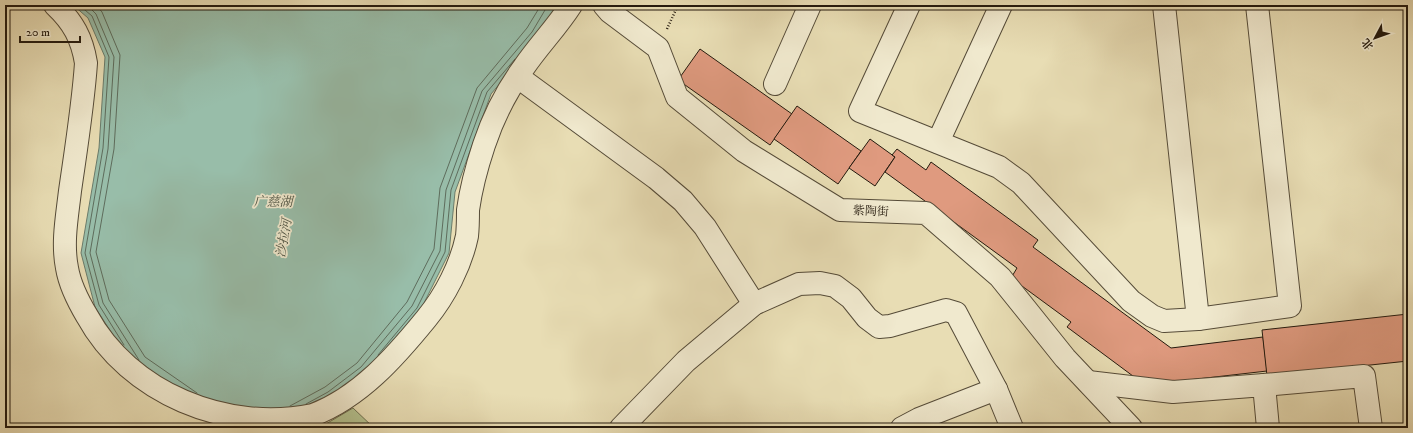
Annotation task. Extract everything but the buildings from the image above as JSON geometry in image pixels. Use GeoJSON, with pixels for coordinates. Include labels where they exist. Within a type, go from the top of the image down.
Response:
{"type":"FeatureCollection","features":[{"type":"Feature","properties":{"kind":"street"},"geometry":{"type":"LineString","coordinates":[[55,5],[73,23],[79,34],[84,48],[86,63],[64,238],[67,269],[76,296],[94,329],[119,361],[135,377],[173,402],[209,418],[244,425],[277,425],[313,415],[350,396],[398,353],[429,316],[451,280],[464,248],[472,188],[484,144],[501,106],[518,76],[571,5]]}},
{"type":"Feature","properties":{"kind":"street"},"geometry":{"type":"LineString","coordinates":[[604,5],[610,12],[658,48]]}},
{"type":"Feature","properties":{"kind":"street"},"geometry":{"type":"LineString","coordinates":[[775,84],[810,5]]}},
{"type":"Feature","properties":{"kind":"street"},"geometry":{"type":"LineString","coordinates":[[909,5],[860,111],[999,167],[1012,175],[1131,301],[1152,316],[1164,321],[1198,319],[1290,306],[1257,5]]}},
{"type":"Feature","properties":{"kind":"street"},"geometry":{"type":"LineString","coordinates":[[938,142],[1001,5]]}},
{"type":"Feature","properties":{"kind":"street"},"geometry":{"type":"LineString","coordinates":[[1164,5],[1198,319]]}},
{"type":"Feature","properties":{"kind":"street","name":"紫陶街"},"geometry":{"type":"LineString","coordinates":[[658,48],[678,98],[744,151],[840,210],[926,213],[1000,277],[1065,358],[1131,428]]}},
{"type":"Feature","properties":{"kind":"street"},"geometry":{"type":"LineString","coordinates":[[518,76],[656,178],[683,201],[705,227],[754,304]]}},
{"type":"Feature","properties":{"kind":"street"},"geometry":{"type":"LineString","coordinates":[[621,428],[686,361],[754,304],[799,284],[820,283],[835,286],[844,291],[867,318],[880,327],[890,326],[946,310],[956,313],[996,389],[1012,428]]}},
{"type":"Feature","properties":{"kind":"street"},"geometry":{"type":"LineString","coordinates":[[1088,382],[1173,392],[1364,376],[1371,428]]}},
{"type":"Feature","properties":{"kind":"street"},"geometry":{"type":"LineString","coordinates":[[1264,385],[1268,428]]}},
{"type":"Feature","properties":{"kind":"street"},"geometry":{"type":"LineString","coordinates":[[902,428],[919,419],[996,389]]}},
{"type":"Feature","properties":{"kind":"path"},"geometry":{"type":"LineString","coordinates":[[658,48],[678,5]]}},
{"type":"Feature","properties":{"kind":"shaded area"},"geometry":{"type":"Polygon","coordinates":[[[353,408],[374,428],[319,428],[353,408]]]}},
{"type":"Feature","properties":{"kind":"water","name":"广慈湖"},"geometry":{"type":"Polygon","coordinates":[[[73,5],[559,5],[539,37],[491,94],[455,192],[449,253],[420,311],[368,374],[333,399],[241,420],[134,368],[95,307],[81,253],[99,148],[105,57],[88,18],[73,5]]]}},
{"type":"Feature","properties":{"kind":"water label","name":"沙拉河"},"geometry":{"type":"Point","coordinates":[283,238]}}]}
